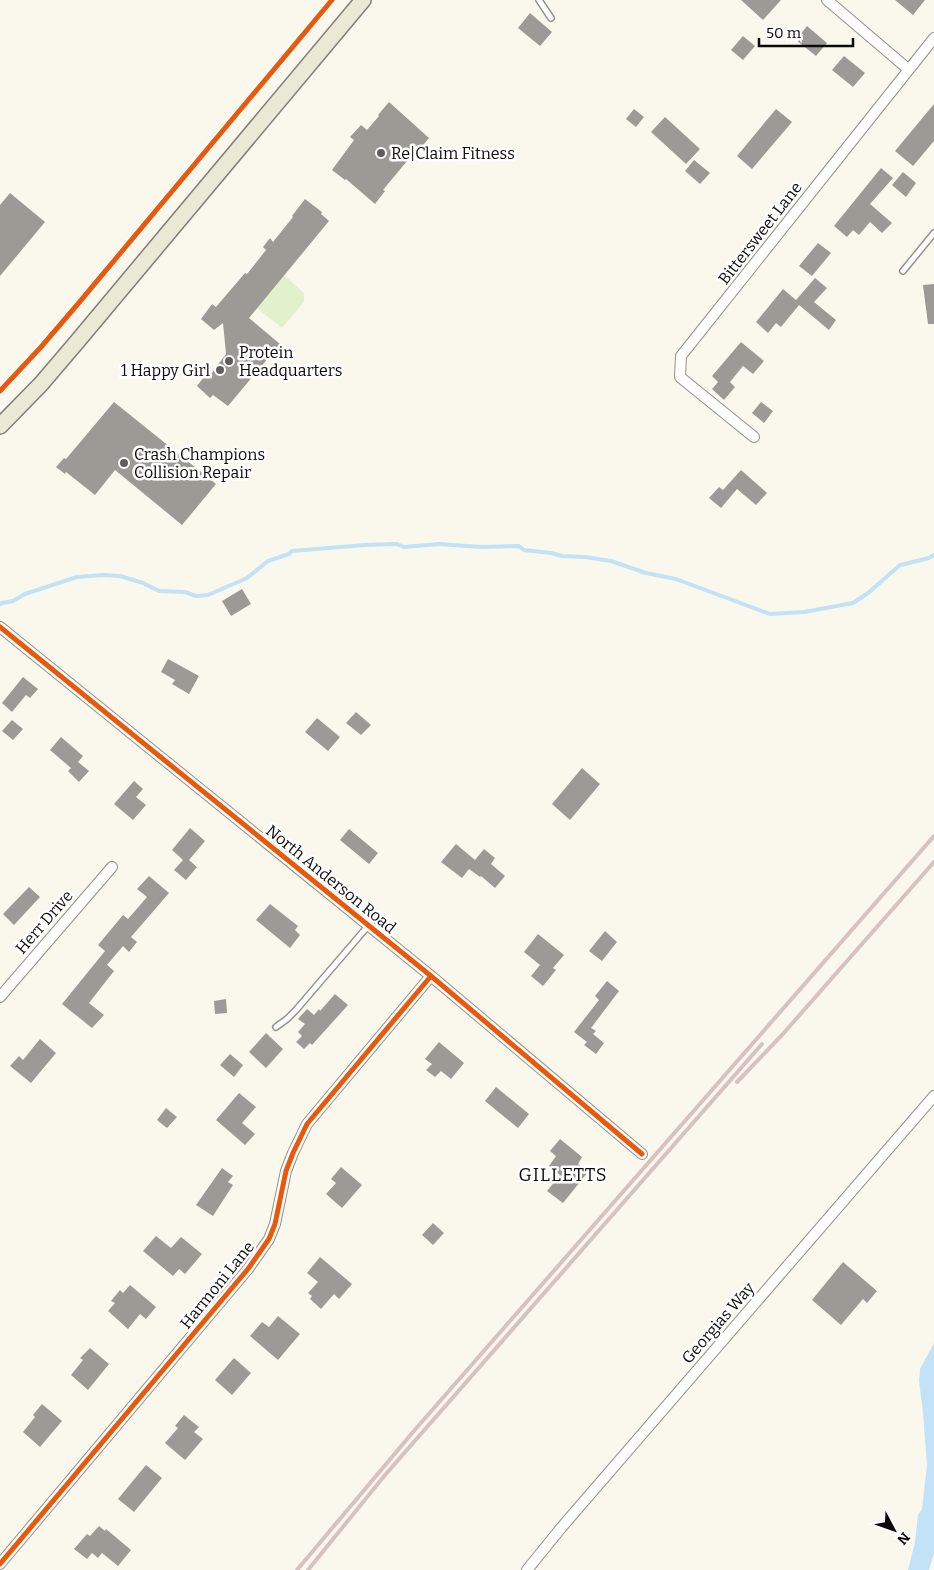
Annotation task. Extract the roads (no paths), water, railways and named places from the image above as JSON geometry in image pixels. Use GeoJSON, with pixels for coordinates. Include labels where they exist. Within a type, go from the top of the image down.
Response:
{"type":"FeatureCollection","features":[{"type":"Feature","properties":{"kind":"main road"},"geometry":{"type":"LineString","coordinates":[[0,426],[41,384],[76,343],[363,0]]}},
{"type":"Feature","properties":{"kind":"street"},"geometry":{"type":"LineString","coordinates":[[827,0],[908,69]]}},
{"type":"Feature","properties":{"kind":"street","name":"Bittersweet Lane"},"geometry":{"type":"LineString","coordinates":[[754,437],[680,377],[681,356],[934,38]]}},
{"type":"Feature","properties":{"kind":"street","name":"North Anderson Road"},"geometry":{"type":"LineString","coordinates":[[0,626],[432,976],[642,1154]]}},
{"type":"Feature","properties":{"kind":"street","name":"Herr Drive"},"geometry":{"type":"LineString","coordinates":[[0,997],[112,867]]}},
{"type":"Feature","properties":{"kind":"street","name":"Harmoni Lane"},"geometry":{"type":"LineString","coordinates":[[0,1564],[248,1270],[269,1239],[275,1224],[286,1172],[293,1153],[308,1124],[432,976]]}},
{"type":"Feature","properties":{"kind":"street","name":"Georgias Way"},"geometry":{"type":"LineString","coordinates":[[527,1570],[561,1528],[934,1096]]}},
{"type":"Feature","properties":{"kind":"lane"},"geometry":{"type":"LineString","coordinates":[[539,0],[551,18]]}},
{"type":"Feature","properties":{"kind":"lane"},"geometry":{"type":"LineString","coordinates":[[903,271],[934,233]]}},
{"type":"Feature","properties":{"kind":"lane"},"geometry":{"type":"LineString","coordinates":[[276,1027],[296,1010],[368,925]]}},
{"type":"Feature","properties":{"kind":"water"},"geometry":{"type":"Polygon","coordinates":[[[934,1343],[934,1553],[929,1570],[908,1570],[915,1542],[918,1515],[922,1509],[927,1465],[919,1381],[920,1369],[934,1343]]]}},
{"type":"Feature","properties":{"kind":"waterway"},"geometry":{"type":"LineString","coordinates":[[0,604],[77,577],[103,575],[120,576],[143,583],[159,591],[185,592],[196,596],[208,595],[247,578],[268,561],[289,554],[292,551],[365,545],[397,544],[404,547],[439,544],[482,547],[519,546],[524,550],[611,561],[646,573],[676,579],[770,614],[804,612],[853,603],[868,593],[900,565],[934,555]]}},
{"type":"Feature","properties":{"kind":"railway"},"geometry":{"type":"LineString","coordinates":[[297,1570],[413,1432],[934,836]]}},
{"type":"Feature","properties":{"kind":"railway"},"geometry":{"type":"LineString","coordinates":[[737,1082],[782,1035],[934,862]]}},
{"type":"Feature","properties":{"kind":"railway"},"geometry":{"type":"LineString","coordinates":[[308,1570],[385,1475],[762,1044]]}},
{"type":"Feature","properties":{"kind":"place","name":"Re|Claim Fitness"},"geometry":{"type":"Point","coordinates":[381,153]}},
{"type":"Feature","properties":{"kind":"place","name":"Protein Headquarters"},"geometry":{"type":"Point","coordinates":[229,361]}},
{"type":"Feature","properties":{"kind":"place","name":"1 Happy Girl"},"geometry":{"type":"Point","coordinates":[220,370]}},
{"type":"Feature","properties":{"kind":"place","name":"Crash Champions Collision Repair"},"geometry":{"type":"Point","coordinates":[124,463]}},
{"type":"Feature","properties":{"kind":"district","name":"GILLETTS"},"geometry":{"type":"Point","coordinates":[563,1175]}}]}
